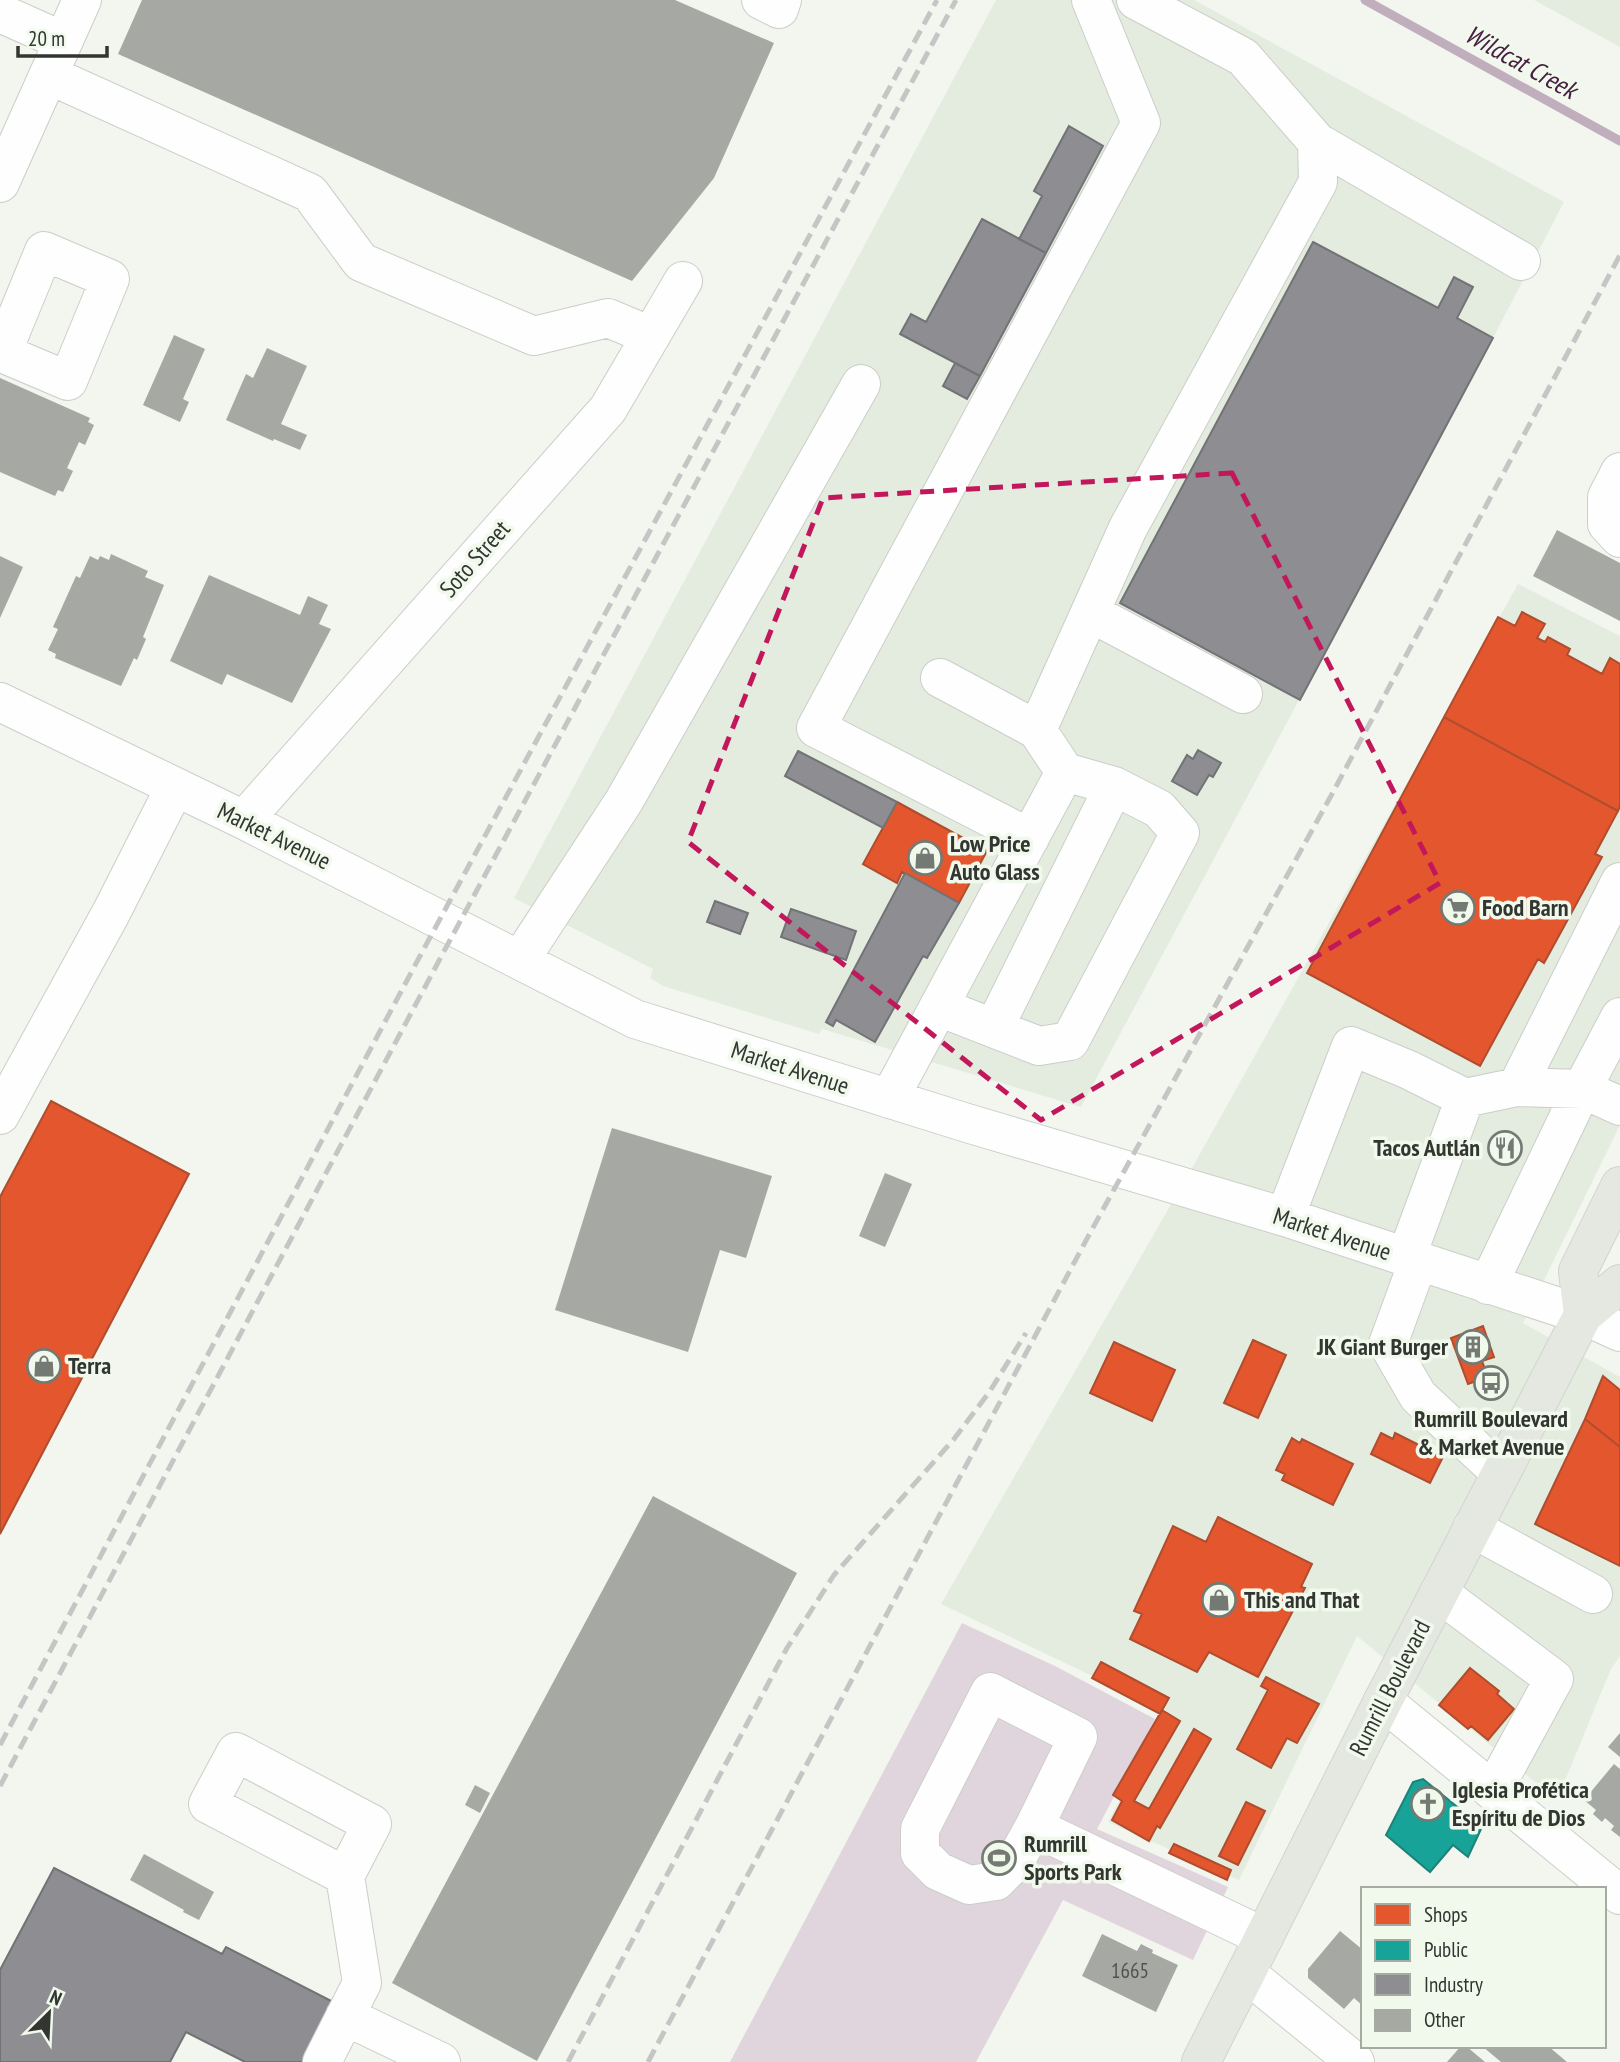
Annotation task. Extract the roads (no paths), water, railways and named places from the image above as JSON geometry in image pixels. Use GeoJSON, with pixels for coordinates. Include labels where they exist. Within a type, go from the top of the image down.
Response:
{"type":"FeatureCollection","features":[{"type":"Feature","properties":{"kind":"main road"},"geometry":{"type":"LineString","coordinates":[[1583,1315],[1578,1272],[1620,1186]]}},
{"type":"Feature","properties":{"kind":"main road","name":"Rumrill Boulevard"},"geometry":{"type":"LineString","coordinates":[[1200,2062],[1583,1315],[1620,1284]]}},
{"type":"Feature","properties":{"kind":"street"},"geometry":{"type":"LineString","coordinates":[[0,183],[82,0]]}},
{"type":"Feature","properties":{"kind":"street"},"geometry":{"type":"LineString","coordinates":[[761,0],[779,9],[782,0]]}},
{"type":"Feature","properties":{"kind":"street"},"geometry":{"type":"LineString","coordinates":[[1030,838],[816,728],[1141,123],[1091,0]]}},
{"type":"Feature","properties":{"kind":"street"},"geometry":{"type":"LineString","coordinates":[[1136,0],[1243,57],[1317,142],[1521,261]]}},
{"type":"Feature","properties":{"kind":"street"},"geometry":{"type":"LineString","coordinates":[[0,13],[63,41]]}},
{"type":"Feature","properties":{"kind":"street"},"geometry":{"type":"LineString","coordinates":[[49,75],[310,192],[361,262],[534,337],[608,318],[650,336]]}},
{"type":"Feature","properties":{"kind":"street"},"geometry":{"type":"LineString","coordinates":[[1037,730],[1128,528],[1318,182],[1317,142]]}},
{"type":"Feature","properties":{"kind":"street","name":"Soto Street"},"geometry":{"type":"LineString","coordinates":[[244,820],[608,409],[683,281]]}},
{"type":"Feature","properties":{"kind":"street"},"geometry":{"type":"LineString","coordinates":[[520,960],[624,801],[861,384]]}},
{"type":"Feature","properties":{"kind":"street"},"geometry":{"type":"LineString","coordinates":[[1620,472],[1607,497],[1607,524],[1620,538]]}},
{"type":"Feature","properties":{"kind":"street"},"geometry":{"type":"LineString","coordinates":[[1091,613],[1243,694]]}},
{"type":"Feature","properties":{"kind":"street"},"geometry":{"type":"LineString","coordinates":[[939,1007],[1039,1046],[1070,1041],[1180,834],[1159,809],[1114,786],[1065,772],[1037,730],[940,678]]}},
{"type":"Feature","properties":{"kind":"street","name":"Market Avenue"},"geometry":{"type":"LineString","coordinates":[[0,702],[244,820],[635,1019],[889,1099],[1285,1217],[1583,1315],[1620,1332]]}},
{"type":"Feature","properties":{"kind":"street"},"geometry":{"type":"LineString","coordinates":[[889,1099],[1065,772]]}},
{"type":"Feature","properties":{"kind":"street"},"geometry":{"type":"LineString","coordinates":[[994,1028],[1114,786]]}},
{"type":"Feature","properties":{"kind":"street"},"geometry":{"type":"LineString","coordinates":[[0,1115],[111,913],[175,787]]}},
{"type":"Feature","properties":{"kind":"street"},"geometry":{"type":"LineString","coordinates":[[1517,1087],[1620,882]]}},
{"type":"Feature","properties":{"kind":"street"},"geometry":{"type":"LineString","coordinates":[[1488,1285],[1582,1088],[1620,1017]]}},
{"type":"Feature","properties":{"kind":"street"},"geometry":{"type":"LineString","coordinates":[[1285,1217],[1350,1046],[1409,1070],[1465,1098],[1517,1087],[1582,1088],[1620,1106]]}},
{"type":"Feature","properties":{"kind":"street"},"geometry":{"type":"LineString","coordinates":[[1465,1098],[1412,1260],[1388,1344],[1418,1396],[1501,1473]]}},
{"type":"Feature","properties":{"kind":"street"},"geometry":{"type":"LineString","coordinates":[[1472,1528],[1593,1594]]}},
{"type":"Feature","properties":{"kind":"street"},"geometry":{"type":"LineString","coordinates":[[1439,1593],[1554,1679],[1493,1791]]}},
{"type":"Feature","properties":{"kind":"street"},"geometry":{"type":"LineString","coordinates":[[990,1692],[1077,1737],[1034,1827],[1014,1863],[996,1881],[969,1885],[938,1871],[920,1853],[920,1829],[990,1692]]}},
{"type":"Feature","properties":{"kind":"street"},"geometry":{"type":"LineString","coordinates":[[1383,1701],[1620,1895]]}},
{"type":"Feature","properties":{"kind":"street"},"geometry":{"type":"LineString","coordinates":[[1034,1827],[1264,1937]]}},
{"type":"Feature","properties":{"kind":"street"},"geometry":{"type":"LineString","coordinates":[[322,2062],[362,1983],[345,1877]]}},
{"type":"Feature","properties":{"kind":"street"},"geometry":{"type":"LineString","coordinates":[[1246,1973],[1355,2062]]}},
{"type":"Feature","properties":{"kind":"street"},"geometry":{"type":"LineString","coordinates":[[345,2016],[441,2062]]}},
{"type":"Feature","properties":{"kind":"waterway","name":"Wildcat Creek"},"geometry":{"type":"LineString","coordinates":[[1365,0],[1620,141]]}},
{"type":"Feature","properties":{"kind":"railway"},"geometry":{"type":"LineString","coordinates":[[0,1745],[420,956],[937,0]]}},
{"type":"Feature","properties":{"kind":"railway"},"geometry":{"type":"LineString","coordinates":[[0,1786],[442,955],[956,0]]}},
{"type":"Feature","properties":{"kind":"railway"},"geometry":{"type":"LineString","coordinates":[[648,2062],[1090,1233],[1332,794],[1620,255]]}},
{"type":"Feature","properties":{"kind":"railway"},"geometry":{"type":"LineString","coordinates":[[568,2062],[787,1648],[834,1575],[954,1439],[990,1391],[1026,1333]]}},
{"type":"Feature","properties":{"kind":"place","name":"Low Price Auto Glass"},"geometry":{"type":"Point","coordinates":[925,858]}},
{"type":"Feature","properties":{"kind":"place","name":"Food Barn"},"geometry":{"type":"Point","coordinates":[1458,908]}},
{"type":"Feature","properties":{"kind":"place","name":"Tacos Autlán"},"geometry":{"type":"Point","coordinates":[1505,1148]}},
{"type":"Feature","properties":{"kind":"place","name":"JK Giant Burger"},"geometry":{"type":"Point","coordinates":[1473,1347]}},
{"type":"Feature","properties":{"kind":"place","name":"Terra"},"geometry":{"type":"Point","coordinates":[44,1366]}},
{"type":"Feature","properties":{"kind":"place","name":"Rumrill Boulevard & Market Avenue"},"geometry":{"type":"Point","coordinates":[1491,1383]}},
{"type":"Feature","properties":{"kind":"place","name":"This and That"},"geometry":{"type":"Point","coordinates":[1219,1600]}},
{"type":"Feature","properties":{"kind":"place","name":"Iglesia Profética Espíritu de Dios"},"geometry":{"type":"Point","coordinates":[1428,1804]}},
{"type":"Feature","properties":{"kind":"place","name":"Rumrill Sports Park"},"geometry":{"type":"Point","coordinates":[999,1858]}}]}
